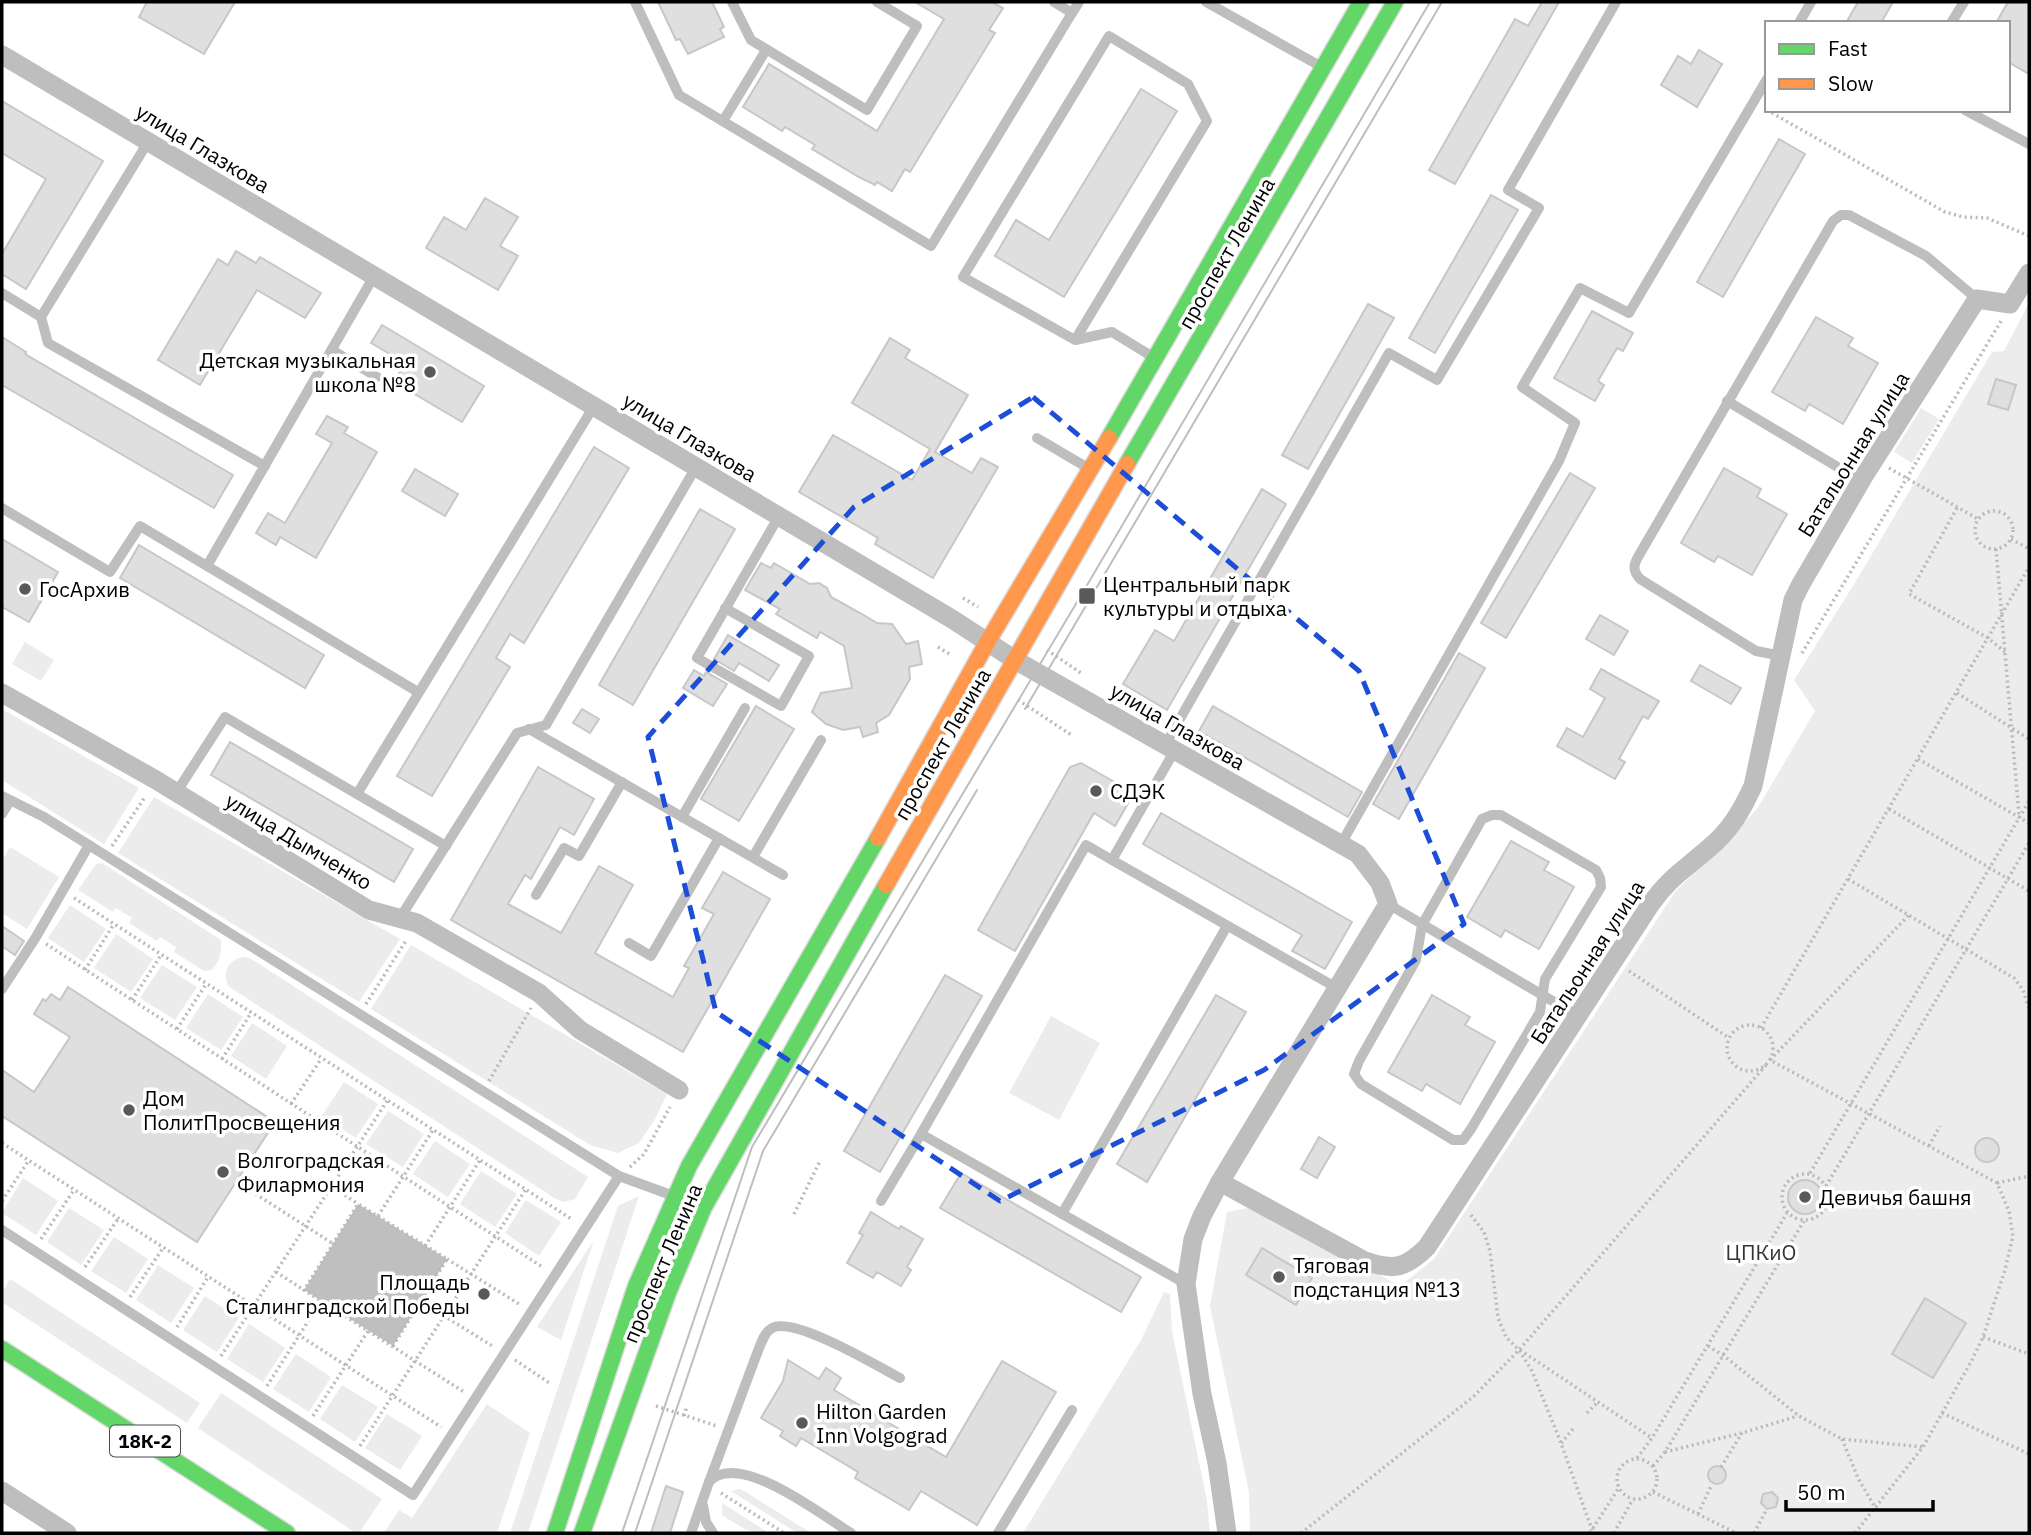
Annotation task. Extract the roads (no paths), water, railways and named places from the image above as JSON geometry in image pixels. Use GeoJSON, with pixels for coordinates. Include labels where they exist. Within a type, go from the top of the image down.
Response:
{"type":"FeatureCollection","features":[{"type":"Feature","properties":{"kind":"main road","name":"проспект Ленина"},"geometry":{"type":"LineString","coordinates":[[555,1533],[636,1286],[690,1166],[988,641],[1156,359],[1361,2]]}},
{"type":"Feature","properties":{"kind":"main road","name":"проспект Ленина"},"geometry":{"type":"LineString","coordinates":[[582,1533],[668,1293],[704,1207],[1015,660],[1395,2]]}},
{"type":"Feature","properties":{"kind":"main road","name":"18К-2"},"geometry":{"type":"LineString","coordinates":[[2,1349],[287,1533]]}},
{"type":"Feature","properties":{"kind":"street","name":"улица Глазкова"},"geometry":{"type":"LineString","coordinates":[[2,55],[779,516],[988,641],[1015,660],[1358,854],[1380,883],[1388,904]]}},
{"type":"Feature","properties":{"kind":"street"},"geometry":{"type":"LineString","coordinates":[[1977,299],[2010,304],[2029,273]]}},
{"type":"Feature","properties":{"kind":"street","name":"Батальонная улица"},"geometry":{"type":"LineString","coordinates":[[1220,1182],[1366,1261],[1382,1267],[1404,1265],[1427,1247],[1665,884],[1709,848],[1742,811],[1754,786],[1791,656],[1793,600],[1861,481],[1977,299]]}},
{"type":"Feature","properties":{"kind":"street","name":"улица Дымченко"},"geometry":{"type":"LineString","coordinates":[[2,693],[156,780],[369,910],[409,920],[539,993],[580,1030],[680,1090]]}},
{"type":"Feature","properties":{"kind":"street"},"geometry":{"type":"LineString","coordinates":[[1227,1533],[1186,1284],[1193,1239],[1220,1182],[1388,904]]}},
{"type":"Feature","properties":{"kind":"street"},"geometry":{"type":"LineString","coordinates":[[2,1491],[67,1533]]}},
{"type":"Feature","properties":{"kind":"lane"},"geometry":{"type":"LineString","coordinates":[[635,2],[679,95],[931,246],[1079,2]]}},
{"type":"Feature","properties":{"kind":"lane"},"geometry":{"type":"LineString","coordinates":[[732,2],[751,40],[867,110],[917,26],[877,2]]}},
{"type":"Feature","properties":{"kind":"lane"},"geometry":{"type":"LineString","coordinates":[[1054,2],[1072,13]]}},
{"type":"Feature","properties":{"kind":"lane"},"geometry":{"type":"LineString","coordinates":[[1206,2],[1323,68]]}},
{"type":"Feature","properties":{"kind":"lane"},"geometry":{"type":"LineString","coordinates":[[1112,860],[1170,747],[1389,353],[1437,380],[1539,208],[1508,190],[1616,2]]}},
{"type":"Feature","properties":{"kind":"lane"},"geometry":{"type":"LineString","coordinates":[[1800,21],[1811,2]]}},
{"type":"Feature","properties":{"kind":"lane"},"geometry":{"type":"LineString","coordinates":[[1952,21],[1964,2]]}},
{"type":"Feature","properties":{"kind":"lane"},"geometry":{"type":"LineString","coordinates":[[1075,340],[1207,121],[1188,84],[1108,36],[963,277],[1075,340],[1112,332],[1156,359]]}},
{"type":"Feature","properties":{"kind":"lane"},"geometry":{"type":"LineString","coordinates":[[723,121],[766,50]]}},
{"type":"Feature","properties":{"kind":"lane"},"geometry":{"type":"LineString","coordinates":[[1341,844],[1559,461],[1575,423],[1522,387],[1580,288],[1629,313],[1765,82]]}},
{"type":"Feature","properties":{"kind":"lane"},"geometry":{"type":"LineString","coordinates":[[1969,112],[2029,144]]}},
{"type":"Feature","properties":{"kind":"lane"},"geometry":{"type":"LineString","coordinates":[[41,317],[148,142]]}},
{"type":"Feature","properties":{"kind":"lane"},"geometry":{"type":"LineString","coordinates":[[1791,656],[1756,651],[1635,573],[1634,566],[1638,557],[1833,221],[1841,215],[1849,215],[1926,256],[1977,299]]}},
{"type":"Feature","properties":{"kind":"lane"},"geometry":{"type":"LineString","coordinates":[[207,566],[374,276]]}},
{"type":"Feature","properties":{"kind":"lane"},"geometry":{"type":"LineString","coordinates":[[2,293],[41,317],[48,343],[265,466]]}},
{"type":"Feature","properties":{"kind":"lane"},"geometry":{"type":"LineString","coordinates":[[332,350],[377,377]]}},
{"type":"Feature","properties":{"kind":"lane"},"geometry":{"type":"LineString","coordinates":[[1727,401],[1861,481]]}},
{"type":"Feature","properties":{"kind":"lane"},"geometry":{"type":"LineString","coordinates":[[357,794],[594,406]]}},
{"type":"Feature","properties":{"kind":"lane"},"geometry":{"type":"LineString","coordinates":[[1037,438],[1091,470]]}},
{"type":"Feature","properties":{"kind":"lane"},"geometry":{"type":"LineString","coordinates":[[409,920],[446,846],[517,733],[546,725],[696,467]]}},
{"type":"Feature","properties":{"kind":"lane"},"geometry":{"type":"LineString","coordinates":[[2,509],[110,572],[140,526],[418,692]]}},
{"type":"Feature","properties":{"kind":"lane"},"geometry":{"type":"LineString","coordinates":[[726,608],[809,656],[781,706],[697,658],[779,516]]}},
{"type":"Feature","properties":{"kind":"lane"},"geometry":{"type":"LineString","coordinates":[[682,817],[745,708]]}},
{"type":"Feature","properties":{"kind":"lane"},"geometry":{"type":"LineString","coordinates":[[176,794],[225,717],[446,846]]}},
{"type":"Feature","properties":{"kind":"lane"},"geometry":{"type":"LineString","coordinates":[[529,729],[783,875]]}},
{"type":"Feature","properties":{"kind":"lane"},"geometry":{"type":"LineString","coordinates":[[753,858],[821,740]]}},
{"type":"Feature","properties":{"kind":"lane"},"geometry":{"type":"LineString","coordinates":[[536,895],[564,848],[579,856],[622,782]]}},
{"type":"Feature","properties":{"kind":"lane"},"geometry":{"type":"LineString","coordinates":[[2,814],[6,799],[44,817],[619,1176],[674,1197]]}},
{"type":"Feature","properties":{"kind":"lane"},"geometry":{"type":"LineString","coordinates":[[1492,815],[1501,815],[1597,870],[1601,887],[1545,979],[1540,1012],[1463,1140],[1453,1140],[1361,1084],[1354,1074],[1416,960],[1422,925],[1482,819],[1492,815]]}},
{"type":"Feature","properties":{"kind":"lane"},"geometry":{"type":"LineString","coordinates":[[629,943],[651,956],[719,838]]}},
{"type":"Feature","properties":{"kind":"lane"},"geometry":{"type":"LineString","coordinates":[[2,989],[36,937],[89,845]]}},
{"type":"Feature","properties":{"kind":"lane"},"geometry":{"type":"LineString","coordinates":[[881,1202],[1086,845],[1337,988]]}},
{"type":"Feature","properties":{"kind":"lane"},"geometry":{"type":"LineString","coordinates":[[1388,904],[1579,1017]]}},
{"type":"Feature","properties":{"kind":"lane"},"geometry":{"type":"LineString","coordinates":[[1062,1214],[1227,926]]}},
{"type":"Feature","properties":{"kind":"lane"},"geometry":{"type":"LineString","coordinates":[[921,1133],[1186,1284]]}},
{"type":"Feature","properties":{"kind":"lane"},"geometry":{"type":"LineString","coordinates":[[2,1230],[412,1495],[619,1176]]}},
{"type":"Feature","properties":{"kind":"lane"},"geometry":{"type":"LineString","coordinates":[[691,1533],[756,1356],[764,1336],[772,1328],[785,1325],[806,1330],[900,1378]]}},
{"type":"Feature","properties":{"kind":"lane"},"geometry":{"type":"LineString","coordinates":[[998,1533],[1072,1410]]}},
{"type":"Feature","properties":{"kind":"lane"},"geometry":{"type":"LineString","coordinates":[[709,1484],[714,1476],[743,1473],[774,1485],[851,1533]]}},
{"type":"Feature","properties":{"kind":"lane"},"geometry":{"type":"LineString","coordinates":[[702,1501],[706,1522],[713,1533]]}},
{"type":"Feature","properties":{"kind":"lane"},"geometry":{"type":"LineString","coordinates":[[701,1533],[713,1533]]}},
{"type":"Feature","properties":{"kind":"tram line"},"geometry":{"type":"LineString","coordinates":[[622,1533],[752,1147],[1430,2]]}},
{"type":"Feature","properties":{"kind":"tram line"},"geometry":{"type":"LineString","coordinates":[[1025,709],[1442,2]]}},
{"type":"Feature","properties":{"kind":"tram line"},"geometry":{"type":"LineString","coordinates":[[635,1533],[763,1151],[977,790]]}},
{"type":"Feature","properties":{"kind":"place","name":"Детская музыкальная школа №8"},"geometry":{"type":"Point","coordinates":[430,372]}},
{"type":"Feature","properties":{"kind":"place","name":"ГосАрхив"},"geometry":{"type":"Point","coordinates":[25,589]}},
{"type":"Feature","properties":{"kind":"place","name":"Центральный парк культуры и отдыха"},"geometry":{"type":"Point","coordinates":[1087,596]}},
{"type":"Feature","properties":{"kind":"place","name":"СДЭК"},"geometry":{"type":"Point","coordinates":[1096,791]}},
{"type":"Feature","properties":{"kind":"place","name":"Дом ПолитПросвещения"},"geometry":{"type":"Point","coordinates":[129,1110]}},
{"type":"Feature","properties":{"kind":"place","name":"Волгоградская Филармония"},"geometry":{"type":"Point","coordinates":[223,1172]}},
{"type":"Feature","properties":{"kind":"place","name":"Девичья башня"},"geometry":{"type":"Point","coordinates":[1805,1197]}},
{"type":"Feature","properties":{"kind":"place","name":"Тяговая подстанция №13"},"geometry":{"type":"Point","coordinates":[1279,1277]}},
{"type":"Feature","properties":{"kind":"place","name":"Площадь Сталинградской Победы"},"geometry":{"type":"Point","coordinates":[484,1294]}},
{"type":"Feature","properties":{"kind":"place","name":"Hilton Garden Inn Volgograd"},"geometry":{"type":"Point","coordinates":[802,1423]}},
{"type":"Feature","properties":{"kind":"park label","name":"ЦПКиО"},"geometry":{"type":"Point","coordinates":[1761,1252]}}]}
